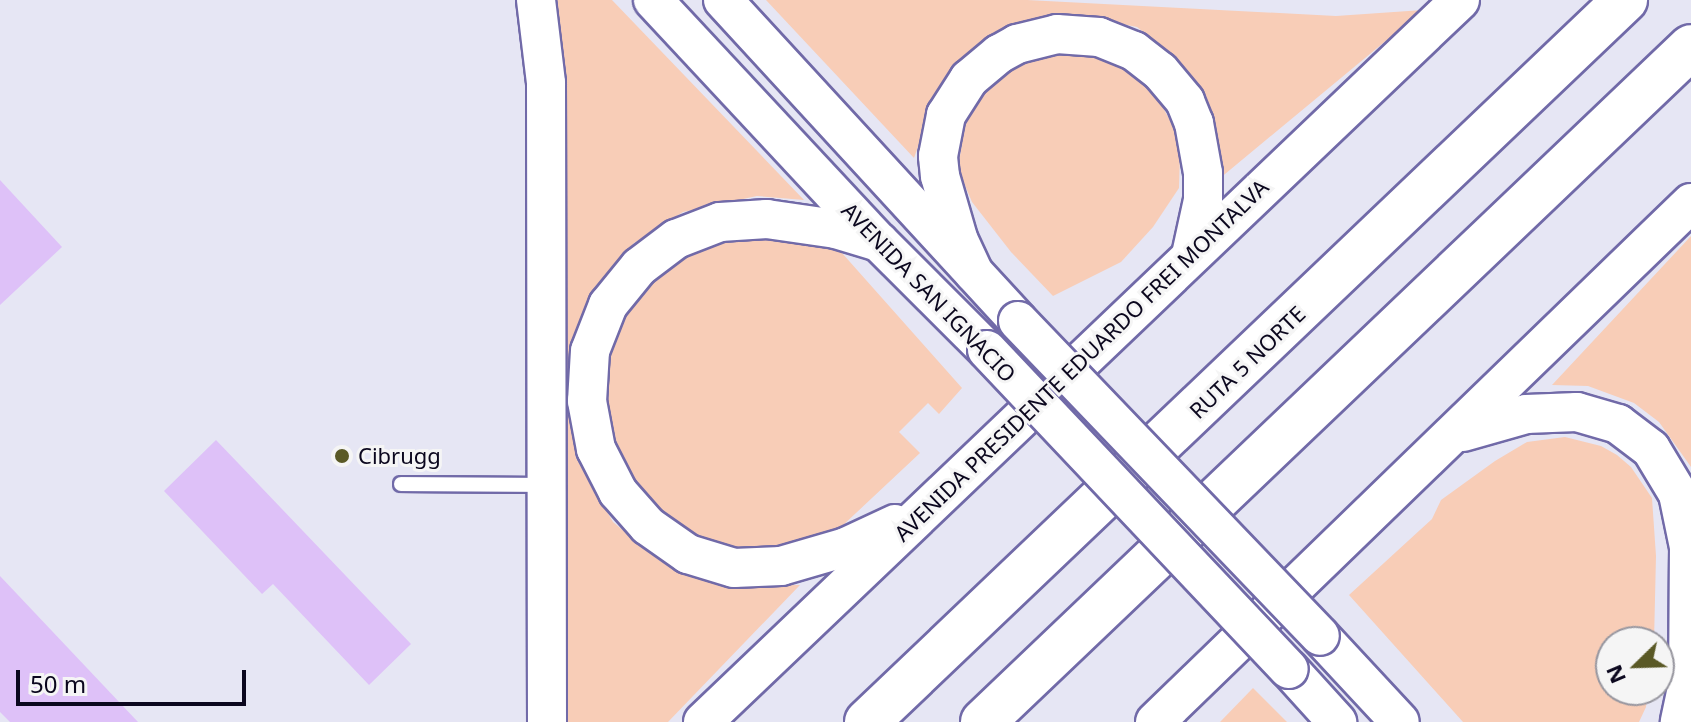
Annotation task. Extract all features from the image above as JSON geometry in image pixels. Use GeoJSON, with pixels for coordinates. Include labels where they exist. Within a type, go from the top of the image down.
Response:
{"type":"FeatureCollection","features":[{"type":"Feature","properties":{"kind":"highway","name":"RUTA 5 NORTE"},"geometry":{"type":"LineString","coordinates":[[867,722],[1625,0]]}},
{"type":"Feature","properties":{"kind":"highway"},"geometry":{"type":"LineString","coordinates":[[983,722],[1691,47]]}},
{"type":"Feature","properties":{"kind":"main road"},"geometry":{"type":"LineString","coordinates":[[536,0],[546,83],[547,722]]}},
{"type":"Feature","properties":{"kind":"main road","name":"AVENIDA SAN IGNACIO"},"geometry":{"type":"LineString","coordinates":[[653,0],[1337,722]]}},
{"type":"Feature","properties":{"kind":"main road","name":"AVENIDA SAN IGNACIO"},"geometry":{"type":"LineString","coordinates":[[723,0],[1018,321],[1400,722]]}},
{"type":"Feature","properties":{"kind":"main road","name":"AVENIDA PRESIDENTE EDUARDO FREI MONTALVA"},"geometry":{"type":"LineString","coordinates":[[703,722],[1460,0]]}},
{"type":"Feature","properties":{"kind":"main road"},"geometry":{"type":"LineString","coordinates":[[974,273],[958,238],[940,176],[938,156],[946,115],[969,79],[999,54],[1017,44],[1057,34],[1099,37],[1134,51],[1160,71],[1185,101],[1197,133],[1203,173],[1203,200],[1191,255]]}},
{"type":"Feature","properties":{"kind":"main road"},"geometry":{"type":"LineString","coordinates":[[1155,722],[1456,434],[1691,203]]}},
{"type":"Feature","properties":{"kind":"main road"},"geometry":{"type":"LineString","coordinates":[[879,242],[836,229],[767,219],[720,222],[676,239],[622,285],[598,326],[586,376],[590,425],[606,471],[632,510],[667,542],[710,563],[757,569],[814,558],[876,534],[932,502]]}},
{"type":"Feature","properties":{"kind":"main road"},"geometry":{"type":"LineString","coordinates":[[1456,434],[1526,414],[1577,412],[1618,424],[1651,449],[1678,494],[1689,547],[1688,683],[1680,722]]}},
{"type":"Feature","properties":{"kind":"lane"},"geometry":{"type":"LineString","coordinates":[[401,484],[545,485]]}},
{"type":"Feature","properties":{"kind":"shaded area"},"geometry":{"type":"Polygon","coordinates":[[[549,0],[612,0],[804,200],[757,196],[683,212],[634,243],[598,290],[575,346],[567,393],[576,458],[613,522],[660,561],[728,586],[800,585],[668,722],[559,722],[549,0]]]}},
{"type":"Feature","properties":{"kind":"shaded area"},"geometry":{"type":"Polygon","coordinates":[[[766,0],[1027,0],[1336,16],[1423,10],[1219,179],[1221,153],[1208,102],[1173,55],[1137,27],[1092,18],[1044,16],[1004,29],[956,66],[933,104],[914,158],[766,0]]]}},
{"type":"Feature","properties":{"kind":"shaded area"},"geometry":{"type":"Polygon","coordinates":[[[1093,52],[1123,63],[1153,89],[1173,126],[1180,153],[1179,188],[1153,227],[1121,262],[1053,296],[1011,252],[972,202],[958,169],[966,117],[989,82],[1025,62],[1062,53],[1093,52]]]}},
{"type":"Feature","properties":{"kind":"shaded area"},"geometry":{"type":"Polygon","coordinates":[[[791,232],[842,253],[962,388],[939,414],[928,403],[899,432],[920,453],[840,528],[785,553],[723,556],[643,508],[601,419],[602,368],[621,314],[659,266],[698,244],[791,232]]]}},
{"type":"Feature","properties":{"kind":"shaded area"},"geometry":{"type":"Polygon","coordinates":[[[1691,236],[1691,467],[1659,422],[1634,403],[1588,386],[1552,385],[1691,236]]]}},
{"type":"Feature","properties":{"kind":"shaded area"},"geometry":{"type":"Polygon","coordinates":[[[1565,437],[1601,446],[1631,467],[1652,498],[1656,556],[1654,626],[1595,626],[1595,706],[1646,706],[1639,722],[1463,722],[1349,595],[1432,519],[1441,500],[1527,442],[1565,437]]]}},
{"type":"Feature","properties":{"kind":"shaded area"},"geometry":{"type":"Polygon","coordinates":[[[1253,688],[1287,722],[1220,722],[1253,688]]]}},
{"type":"Feature","properties":{"kind":"building"},"geometry":{"type":"Polygon","coordinates":[[[0,180],[62,247],[0,305],[0,180]]]}},
{"type":"Feature","properties":{"kind":"building"},"geometry":{"type":"Polygon","coordinates":[[[216,440],[411,644],[369,685],[273,584],[262,594],[164,491],[216,440]]]}},
{"type":"Feature","properties":{"kind":"building"},"geometry":{"type":"Polygon","coordinates":[[[0,576],[138,722],[10,722],[0,712],[0,576]]]}},
{"type":"Feature","properties":{"kind":"place","name":"Cibrugg"},"geometry":{"type":"Point","coordinates":[342,456]}}]}
